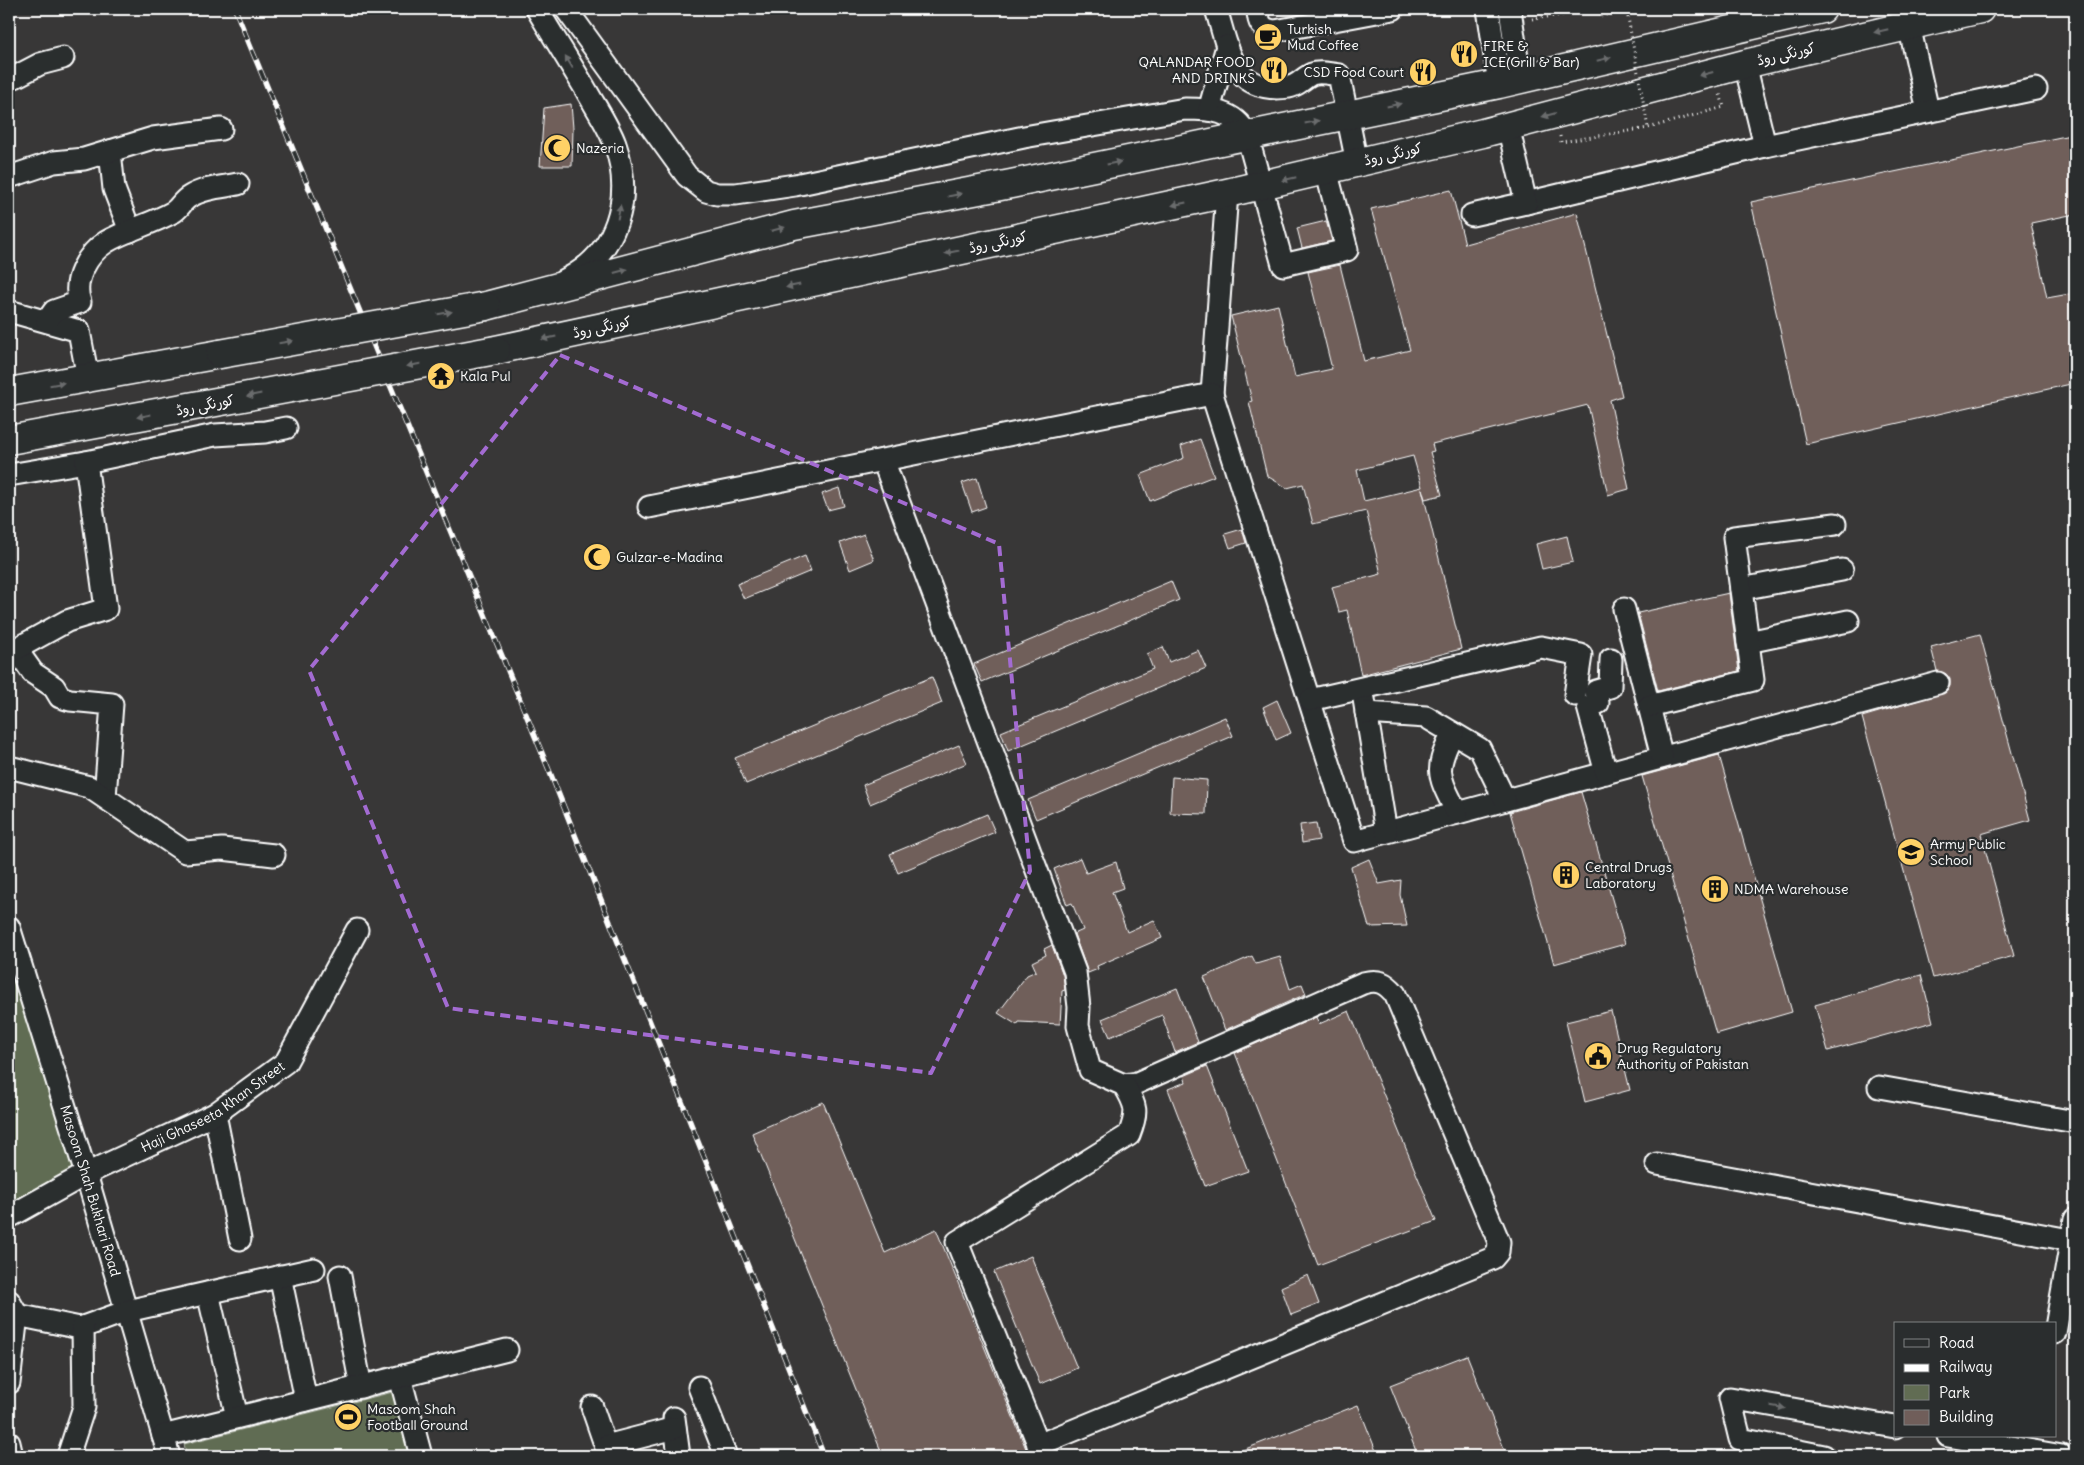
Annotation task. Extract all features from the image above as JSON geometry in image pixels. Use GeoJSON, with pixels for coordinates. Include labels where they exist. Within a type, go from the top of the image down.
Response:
{"type":"FeatureCollection","features":[{"type":"Feature","properties":{"kind":"main road"},"geometry":{"type":"LineString","coordinates":[[9,392],[486,306],[794,225],[1011,184],[1247,134],[1509,82],[1822,9]]}},
{"type":"Feature","properties":{"kind":"main road","name":"کورنگی روڈ"},"geometry":{"type":"LineString","coordinates":[[9,440],[496,350],[1227,193],[1508,126],[1745,64],[1980,9]]}},
{"type":"Feature","properties":{"kind":"street"},"geometry":{"type":"LineString","coordinates":[[537,9],[607,125],[619,158],[623,189],[620,216],[609,241],[595,260],[579,273],[540,292]]}},
{"type":"Feature","properties":{"kind":"street"},"geometry":{"type":"LineString","coordinates":[[566,9],[687,176],[699,187],[717,194],[736,194],[795,185],[1024,137],[1185,109],[1209,110],[1230,116],[1242,124],[1247,134],[1283,265],[1347,250],[1326,170]]}},
{"type":"Feature","properties":{"kind":"street"},"geometry":{"type":"LineString","coordinates":[[1216,9],[1227,46],[1240,75],[1263,87],[1291,87],[1313,73],[1339,75],[1357,163]]}},
{"type":"Feature","properties":{"kind":"street"},"geometry":{"type":"LineString","coordinates":[[1258,9],[1261,25],[1266,30],[1275,31],[1393,9]]}},
{"type":"Feature","properties":{"kind":"street"},"geometry":{"type":"LineString","coordinates":[[1488,9],[1509,82]]}},
{"type":"Feature","properties":{"kind":"street"},"geometry":{"type":"LineString","coordinates":[[1509,82],[1510,9]]}},
{"type":"Feature","properties":{"kind":"street"},"geometry":{"type":"LineString","coordinates":[[1909,25],[1928,111]]}},
{"type":"Feature","properties":{"kind":"street"},"geometry":{"type":"LineString","coordinates":[[1209,110],[1227,46]]}},
{"type":"Feature","properties":{"kind":"street"},"geometry":{"type":"LineString","coordinates":[[9,76],[15,77],[40,64],[63,58]]}},
{"type":"Feature","properties":{"kind":"street"},"geometry":{"type":"LineString","coordinates":[[1745,64],[1765,146]]}},
{"type":"Feature","properties":{"kind":"street"},"geometry":{"type":"LineString","coordinates":[[1472,215],[1765,146],[2036,89]]}},
{"type":"Feature","properties":{"kind":"street"},"geometry":{"type":"LineString","coordinates":[[1508,126],[1526,203]]}},
{"type":"Feature","properties":{"kind":"street"},"geometry":{"type":"LineString","coordinates":[[9,177],[54,162],[84,159],[152,138],[221,129]]}},
{"type":"Feature","properties":{"kind":"street"},"geometry":{"type":"LineString","coordinates":[[110,151],[114,188],[130,231]]}},
{"type":"Feature","properties":{"kind":"street"},"geometry":{"type":"LineString","coordinates":[[47,321],[54,311],[80,302],[77,294],[80,276],[86,263],[105,243],[175,211],[183,201],[198,192],[238,184]]}},
{"type":"Feature","properties":{"kind":"street"},"geometry":{"type":"LineString","coordinates":[[1227,193],[1212,394],[1354,840],[1938,683]]}},
{"type":"Feature","properties":{"kind":"street"},"geometry":{"type":"LineString","coordinates":[[9,311],[79,331],[88,378]]}},
{"type":"Feature","properties":{"kind":"street"},"geometry":{"type":"LineString","coordinates":[[649,507],[1212,394]]}},
{"type":"Feature","properties":{"kind":"street"},"geometry":{"type":"LineString","coordinates":[[9,475],[86,462],[215,435],[265,432],[286,428]]}},
{"type":"Feature","properties":{"kind":"street"},"geometry":{"type":"LineString","coordinates":[[883,460],[1075,972],[1079,1007],[1078,1026],[1090,1070],[1124,1085],[1137,1083],[1363,984],[1373,980],[1382,981],[1395,994],[1499,1242],[1498,1252],[1493,1258],[1040,1451],[957,1242],[1130,1136],[1136,1119],[1135,1104],[1124,1085]]}},
{"type":"Feature","properties":{"kind":"street"},"geometry":{"type":"LineString","coordinates":[[86,462],[106,609],[67,621],[13,650],[34,673],[54,687],[60,696],[70,700],[112,704],[105,798]]}},
{"type":"Feature","properties":{"kind":"street"},"geometry":{"type":"LineString","coordinates":[[1649,706],[1753,680],[1734,538],[1836,524]]}},
{"type":"Feature","properties":{"kind":"street"},"geometry":{"type":"LineString","coordinates":[[1741,590],[1842,570]]}},
{"type":"Feature","properties":{"kind":"street"},"geometry":{"type":"LineString","coordinates":[[1624,609],[1662,757]]}},
{"type":"Feature","properties":{"kind":"street"},"geometry":{"type":"LineString","coordinates":[[1748,642],[1848,621]]}},
{"type":"Feature","properties":{"kind":"street"},"geometry":{"type":"LineString","coordinates":[[1310,700],[1541,647],[1581,656],[1575,695]]}},
{"type":"Feature","properties":{"kind":"street"},"geometry":{"type":"LineString","coordinates":[[1606,773],[1588,707],[1598,703],[1596,691],[1610,687],[1611,659]]}},
{"type":"Feature","properties":{"kind":"street"},"geometry":{"type":"LineString","coordinates":[[1362,688],[1386,832]]}},
{"type":"Feature","properties":{"kind":"street"},"geometry":{"type":"LineString","coordinates":[[1366,713],[1426,717],[1480,749],[1505,800]]}},
{"type":"Feature","properties":{"kind":"street"},"geometry":{"type":"LineString","coordinates":[[1453,733],[1442,756],[1440,778],[1457,813]]}},
{"type":"Feature","properties":{"kind":"street"},"geometry":{"type":"LineString","coordinates":[[9,767],[89,787],[185,852],[222,849],[274,854]]}},
{"type":"Feature","properties":{"kind":"street","name":"Masoom Shah Bukhari Road"},"geometry":{"type":"LineString","coordinates":[[9,927],[86,1174],[169,1456]]}},
{"type":"Feature","properties":{"kind":"street","name":"Haji Ghaseeta Khan Street"},"geometry":{"type":"LineString","coordinates":[[9,1217],[86,1174],[215,1114],[286,1062],[357,930]]}},
{"type":"Feature","properties":{"kind":"street"},"geometry":{"type":"LineString","coordinates":[[1879,1087],[2075,1122]]}},
{"type":"Feature","properties":{"kind":"street"},"geometry":{"type":"LineString","coordinates":[[215,1114],[240,1239]]}},
{"type":"Feature","properties":{"kind":"street"},"geometry":{"type":"LineString","coordinates":[[1657,1164],[2073,1241]]}},
{"type":"Feature","properties":{"kind":"street"},"geometry":{"type":"LineString","coordinates":[[2056,1328],[2073,1241],[2075,1219]]}},
{"type":"Feature","properties":{"kind":"street"},"geometry":{"type":"LineString","coordinates":[[9,1383],[11,1312],[80,1328],[126,1311],[314,1269]]}},
{"type":"Feature","properties":{"kind":"street"},"geometry":{"type":"LineString","coordinates":[[280,1276],[306,1400]]}},
{"type":"Feature","properties":{"kind":"street"},"geometry":{"type":"LineString","coordinates":[[340,1276],[361,1387]]}},
{"type":"Feature","properties":{"kind":"street"},"geometry":{"type":"LineString","coordinates":[[208,1293],[237,1417]]}},
{"type":"Feature","properties":{"kind":"street"},"geometry":{"type":"LineString","coordinates":[[68,1456],[84,1407],[83,1327]]}},
{"type":"Feature","properties":{"kind":"street"},"geometry":{"type":"LineString","coordinates":[[163,1436],[507,1350]]}},
{"type":"Feature","properties":{"kind":"street"},"geometry":{"type":"LineString","coordinates":[[400,1377],[421,1456]]}},
{"type":"Feature","properties":{"kind":"street"},"geometry":{"type":"LineString","coordinates":[[699,1387],[726,1456]]}},
{"type":"Feature","properties":{"kind":"street"},"geometry":{"type":"LineString","coordinates":[[1824,1456],[1740,1439],[1730,1398],[1894,1427]]}},
{"type":"Feature","properties":{"kind":"street"},"geometry":{"type":"LineString","coordinates":[[592,1407],[607,1451],[675,1423],[678,1456]]}},
{"type":"Feature","properties":{"kind":"street"},"geometry":{"type":"LineString","coordinates":[[1962,1438],[2035,1448],[2062,1456]]}},
{"type":"Feature","properties":{"kind":"street"},"geometry":{"type":"LineString","coordinates":[[9,1443],[12,1456]]}},
{"type":"Feature","properties":{"kind":"path"},"geometry":{"type":"LineString","coordinates":[[1533,19],[1599,10],[1600,16],[1627,12],[1648,128]]}},
{"type":"Feature","properties":{"kind":"path"},"geometry":{"type":"LineString","coordinates":[[1561,142],[1648,128],[1724,106]]}},
{"type":"Feature","properties":{"kind":"highlighted area"},"geometry":{"type":"Polygon","coordinates":[[[560,355],[999,544],[1030,871],[931,1073],[448,1008],[309,670],[560,355]]]}},
{"type":"Feature","properties":{"kind":"green space"},"geometry":{"type":"Polygon","coordinates":[[[9,924],[86,1174],[9,1217],[9,924]]]}},
{"type":"Feature","properties":{"kind":"green space","name":"Masoom Shah Football Ground"},"geometry":{"type":"Polygon","coordinates":[[[397,1391],[416,1456],[187,1456],[184,1444],[397,1391]]]}},
{"type":"Feature","properties":{"kind":"building","name":"Nazeria"},"geometry":{"type":"Polygon","coordinates":[[[571,104],[573,128],[572,166],[540,166],[544,108],[571,104]]]}},
{"type":"Feature","properties":{"kind":"building"},"geometry":{"type":"Polygon","coordinates":[[[2075,134],[2075,214],[2031,223],[2047,298],[2075,293],[2075,383],[1806,444],[1751,202],[2075,134]]]}},
{"type":"Feature","properties":{"kind":"building"},"geometry":{"type":"Polygon","coordinates":[[[1451,190],[1465,244],[1577,213],[1622,396],[1610,400],[1629,489],[1608,495],[1588,405],[1432,444],[1434,451],[1430,452],[1442,495],[1425,499],[1422,489],[1461,649],[1361,675],[1347,610],[1339,612],[1332,587],[1381,574],[1366,511],[1313,524],[1303,484],[1287,488],[1267,476],[1249,402],[1252,401],[1231,316],[1278,305],[1295,377],[1332,369],[1308,272],[1340,265],[1364,361],[1410,350],[1371,209],[1451,190]],[[1413,456],[1357,470],[1364,501],[1422,487],[1413,456]]]}},
{"type":"Feature","properties":{"kind":"building"},"geometry":{"type":"Polygon","coordinates":[[[1326,221],[1332,241],[1302,248],[1297,228],[1326,221]]]}},
{"type":"Feature","properties":{"kind":"building"},"geometry":{"type":"Polygon","coordinates":[[[1200,439],[1214,476],[1150,501],[1140,475],[1184,458],[1181,446],[1200,439]]]}},
{"type":"Feature","properties":{"kind":"building"},"geometry":{"type":"Polygon","coordinates":[[[977,478],[986,507],[972,512],[962,483],[977,478]]]}},
{"type":"Feature","properties":{"kind":"building"},"geometry":{"type":"Polygon","coordinates":[[[839,488],[844,506],[828,510],[822,494],[839,488]]]}},
{"type":"Feature","properties":{"kind":"building"},"geometry":{"type":"Polygon","coordinates":[[[1242,529],[1246,543],[1230,548],[1225,534],[1242,529]]]}},
{"type":"Feature","properties":{"kind":"building"},"geometry":{"type":"Polygon","coordinates":[[[864,534],[874,560],[850,570],[840,543],[864,534]]]}},
{"type":"Feature","properties":{"kind":"building"},"geometry":{"type":"Polygon","coordinates":[[[1567,536],[1573,562],[1542,569],[1536,544],[1567,536]]]}},
{"type":"Feature","properties":{"kind":"building"},"geometry":{"type":"Polygon","coordinates":[[[805,556],[811,571],[744,599],[737,584],[805,556]]]}},
{"type":"Feature","properties":{"kind":"building"},"geometry":{"type":"Polygon","coordinates":[[[1171,581],[1179,600],[982,682],[974,664],[1171,581]]]}},
{"type":"Feature","properties":{"kind":"building"},"geometry":{"type":"Polygon","coordinates":[[[1729,593],[1739,671],[1658,691],[1638,613],[1729,593]]]}},
{"type":"Feature","properties":{"kind":"building"},"geometry":{"type":"Polygon","coordinates":[[[1980,634],[2030,820],[1981,834],[2014,956],[1933,978],[1862,717],[1946,692],[1950,686],[1950,679],[1946,674],[1937,671],[1931,647],[1980,634]]]}},
{"type":"Feature","properties":{"kind":"building"},"geometry":{"type":"Polygon","coordinates":[[[1163,647],[1169,662],[1198,650],[1206,668],[1008,751],[1001,732],[1153,669],[1147,654],[1163,647]]]}},
{"type":"Feature","properties":{"kind":"building"},"geometry":{"type":"Polygon","coordinates":[[[932,677],[942,703],[746,784],[735,758],[932,677]]]}},
{"type":"Feature","properties":{"kind":"building"},"geometry":{"type":"Polygon","coordinates":[[[1277,700],[1291,733],[1276,740],[1263,707],[1277,700]]]}},
{"type":"Feature","properties":{"kind":"building"},"geometry":{"type":"Polygon","coordinates":[[[1225,717],[1233,736],[1036,819],[1028,800],[1225,717]]]}},
{"type":"Feature","properties":{"kind":"building"},"geometry":{"type":"Polygon","coordinates":[[[959,745],[967,763],[870,804],[863,785],[959,745]]]}},
{"type":"Feature","properties":{"kind":"building","name":"NDMA Warehouse"},"geometry":{"type":"Polygon","coordinates":[[[1719,755],[1792,1012],[1716,1034],[1642,776],[1719,755]]]}},
{"type":"Feature","properties":{"kind":"building"},"geometry":{"type":"Polygon","coordinates":[[[1172,777],[1207,780],[1206,814],[1170,813],[1172,777]]]}},
{"type":"Feature","properties":{"kind":"building","name":"Central Drugs Laboratory"},"geometry":{"type":"Polygon","coordinates":[[[1581,792],[1625,944],[1554,964],[1510,812],[1581,792]]]}},
{"type":"Feature","properties":{"kind":"building"},"geometry":{"type":"Polygon","coordinates":[[[987,814],[995,832],[898,873],[890,854],[987,814]]]}},
{"type":"Feature","properties":{"kind":"building"},"geometry":{"type":"Polygon","coordinates":[[[1316,823],[1319,840],[1302,843],[1300,825],[1316,823]]]}},
{"type":"Feature","properties":{"kind":"building"},"geometry":{"type":"Polygon","coordinates":[[[1080,858],[1086,873],[1116,862],[1123,888],[1112,892],[1127,932],[1154,920],[1162,938],[1097,966],[1098,969],[1088,973],[1074,934],[1083,930],[1072,903],[1067,905],[1054,869],[1080,858]]]}},
{"type":"Feature","properties":{"kind":"building"},"geometry":{"type":"Polygon","coordinates":[[[1369,859],[1379,884],[1401,880],[1400,895],[1407,926],[1369,927],[1351,867],[1369,859]]]}},
{"type":"Feature","properties":{"kind":"building"},"geometry":{"type":"Polygon","coordinates":[[[1052,945],[1063,975],[1065,990],[1062,991],[1060,1024],[1019,1022],[1017,1025],[998,1013],[1027,975],[1036,971],[1032,962],[1046,955],[1044,949],[1052,945]]]}},
{"type":"Feature","properties":{"kind":"building"},"geometry":{"type":"Polygon","coordinates":[[[1252,956],[1256,964],[1280,957],[1290,989],[1302,984],[1306,994],[1225,1030],[1204,977],[1252,956]]]}},
{"type":"Feature","properties":{"kind":"building"},"geometry":{"type":"Polygon","coordinates":[[[1921,975],[1933,1022],[1828,1051],[1815,1005],[1921,975]]]}},
{"type":"Feature","properties":{"kind":"building"},"geometry":{"type":"Polygon","coordinates":[[[1177,988],[1198,1042],[1175,1052],[1162,1015],[1110,1037],[1102,1019],[1177,988]]]}},
{"type":"Feature","properties":{"kind":"building"},"geometry":{"type":"Polygon","coordinates":[[[1349,1011],[1436,1221],[1318,1265],[1235,1053],[1316,1017],[1319,1024],[1349,1011]]]}},
{"type":"Feature","properties":{"kind":"building","name":"Drug Regulatory Authority of Pakistan"},"geometry":{"type":"Polygon","coordinates":[[[1611,1011],[1630,1090],[1585,1102],[1566,1022],[1611,1011]]]}},
{"type":"Feature","properties":{"kind":"building"},"geometry":{"type":"Polygon","coordinates":[[[1207,1066],[1248,1171],[1205,1186],[1168,1089],[1186,1082],[1184,1076],[1207,1066]]]}},
{"type":"Feature","properties":{"kind":"building"},"geometry":{"type":"Polygon","coordinates":[[[823,1102],[885,1253],[936,1229],[1029,1456],[883,1456],[752,1133],[823,1102]]]}},
{"type":"Feature","properties":{"kind":"building"},"geometry":{"type":"Polygon","coordinates":[[[1031,1256],[1077,1368],[1040,1384],[994,1272],[1031,1256]]]}},
{"type":"Feature","properties":{"kind":"building"},"geometry":{"type":"Polygon","coordinates":[[[1308,1275],[1319,1304],[1291,1315],[1281,1287],[1308,1275]]]}},
{"type":"Feature","properties":{"kind":"building"},"geometry":{"type":"Polygon","coordinates":[[[1467,1355],[1507,1456],[1418,1456],[1390,1385],[1467,1355]]]}},
{"type":"Feature","properties":{"kind":"building"},"geometry":{"type":"Polygon","coordinates":[[[1358,1405],[1378,1456],[1230,1456],[1230,1455],[1358,1405]]]}},
{"type":"Feature","properties":{"kind":"railway"},"geometry":{"type":"LineString","coordinates":[[235,9],[549,770],[824,1456]]}},
{"type":"Feature","properties":{"kind":"place","name":"Turkish Mud Coffee"},"geometry":{"type":"Point","coordinates":[1268,37]}},
{"type":"Feature","properties":{"kind":"place","name":"FIRE & ICE(Grill & Bar)"},"geometry":{"type":"Point","coordinates":[1464,54]}},
{"type":"Feature","properties":{"kind":"place","name":"QALANDAR FOOD AND DRINKS"},"geometry":{"type":"Point","coordinates":[1274,70]}},
{"type":"Feature","properties":{"kind":"place","name":"CSD Food Court"},"geometry":{"type":"Point","coordinates":[1423,72]}},
{"type":"Feature","properties":{"kind":"place","name":"Nazeria"},"geometry":{"type":"Point","coordinates":[557,148]}},
{"type":"Feature","properties":{"kind":"place","name":"Kala Pul"},"geometry":{"type":"Point","coordinates":[441,376]}},
{"type":"Feature","properties":{"kind":"place","name":"Gulzar-e-Madina"},"geometry":{"type":"Point","coordinates":[597,557]}},
{"type":"Feature","properties":{"kind":"place","name":"Army Public School"},"geometry":{"type":"Point","coordinates":[1911,852]}},
{"type":"Feature","properties":{"kind":"place","name":"Central Drugs Laboratory"},"geometry":{"type":"Point","coordinates":[1566,875]}},
{"type":"Feature","properties":{"kind":"place","name":"NDMA Warehouse"},"geometry":{"type":"Point","coordinates":[1715,889]}},
{"type":"Feature","properties":{"kind":"place","name":"Drug Regulatory Authority of Pakistan"},"geometry":{"type":"Point","coordinates":[1598,1056]}},
{"type":"Feature","properties":{"kind":"place","name":"Masoom Shah Football Ground"},"geometry":{"type":"Point","coordinates":[348,1417]}}]}
